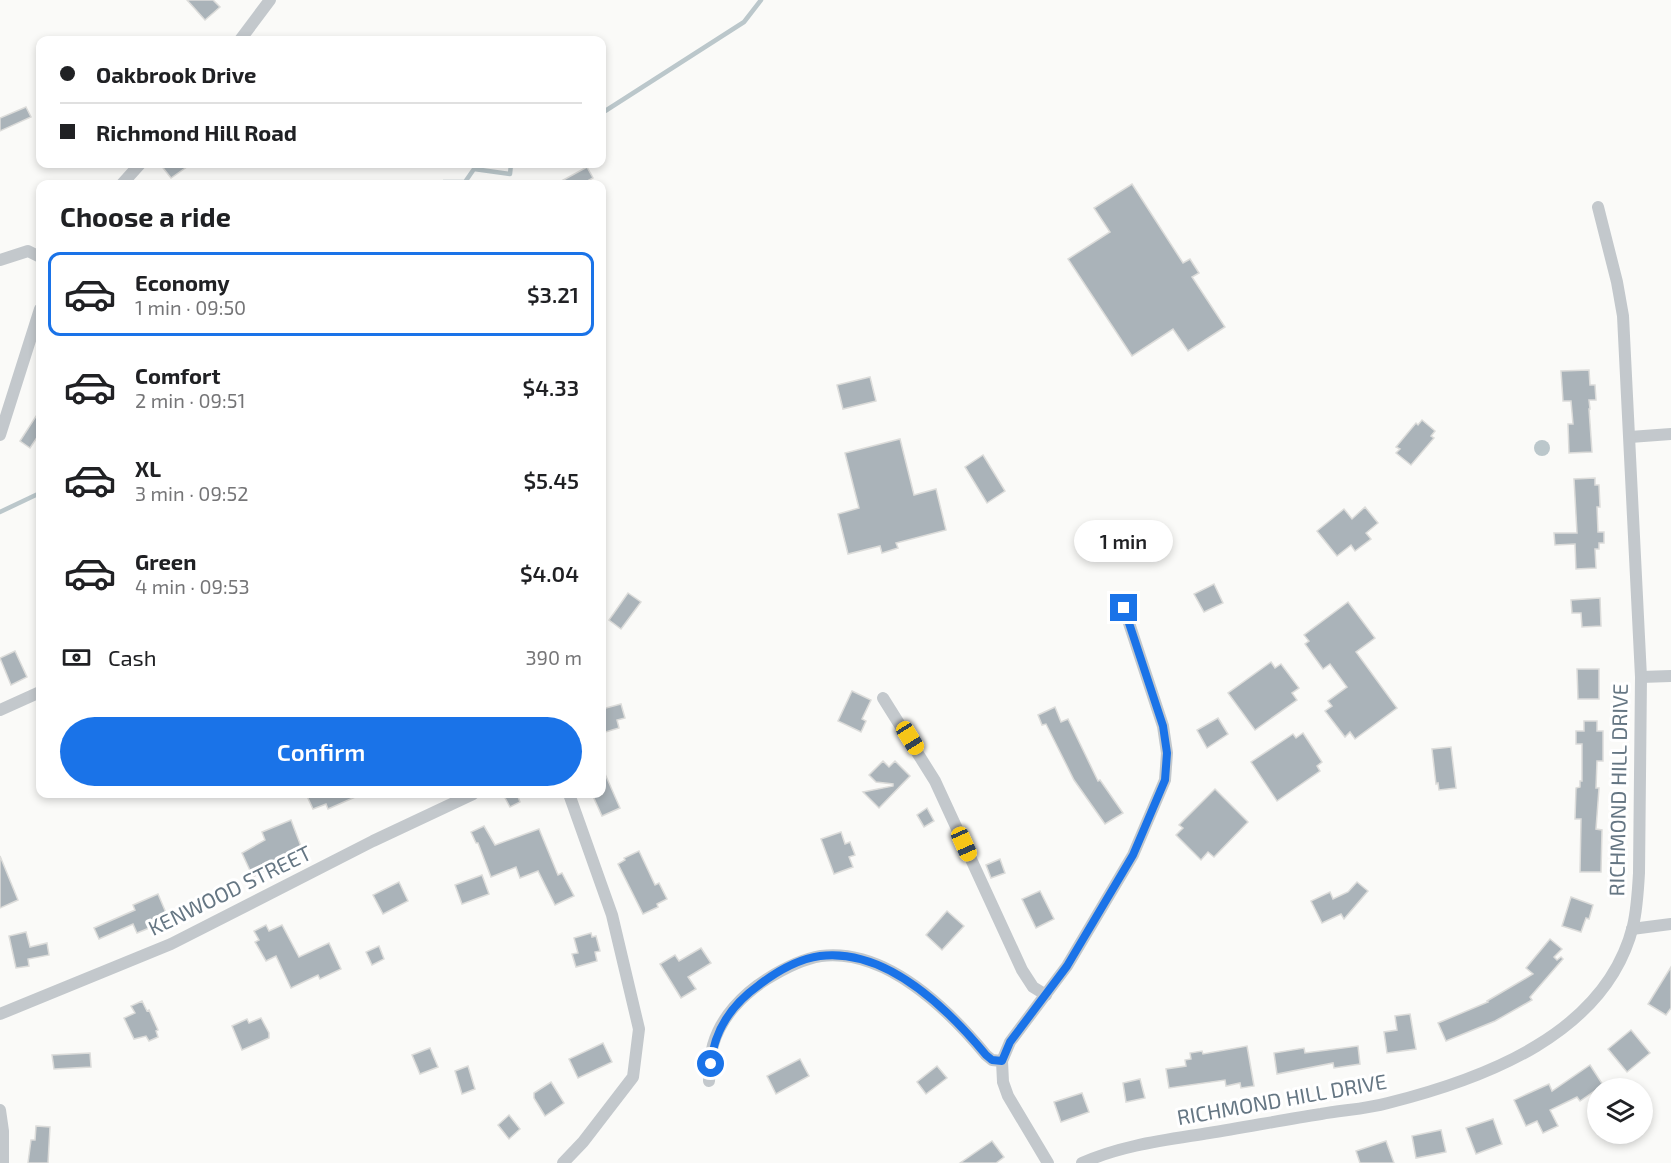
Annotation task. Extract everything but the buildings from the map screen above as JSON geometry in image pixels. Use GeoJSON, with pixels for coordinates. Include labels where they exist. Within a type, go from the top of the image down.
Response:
{"type":"FeatureCollection","features":[{"type":"Feature","properties":{"kind":"street"},"geometry":{"type":"LineString","coordinates":[[243,36],[270,0]]}},
{"type":"Feature","properties":{"kind":"street"},"geometry":{"type":"LineString","coordinates":[[126,180],[136,168]]}},
{"type":"Feature","properties":{"kind":"street","name":"RICHMOND HILL DRIVE"},"geometry":{"type":"LineString","coordinates":[[1082,1163],[1101,1154],[1148,1143],[1385,1104],[1449,1086],[1506,1062],[1559,1032],[1593,1001],[1611,976],[1632,928],[1640,873],[1641,677],[1623,316],[1598,207]]}},
{"type":"Feature","properties":{"kind":"street"},"geometry":{"type":"LineString","coordinates":[[0,260],[28,251],[36,255]]}},
{"type":"Feature","properties":{"kind":"street"},"geometry":{"type":"LineString","coordinates":[[0,435],[36,322]]}},
{"type":"Feature","properties":{"kind":"street"},"geometry":{"type":"LineString","coordinates":[[1630,437],[1671,434]]}},
{"type":"Feature","properties":{"kind":"street"},"geometry":{"type":"LineString","coordinates":[[1048,1163],[1008,1096],[1003,1082],[1002,1061],[1010,1042],[1067,966],[1133,855],[1165,780],[1167,753],[1163,726],[1124,608]]}},
{"type":"Feature","properties":{"kind":"street"},"geometry":{"type":"LineString","coordinates":[[1641,677],[1671,676]]}},
{"type":"Feature","properties":{"kind":"street"},"geometry":{"type":"LineString","coordinates":[[0,710],[36,694]]}},
{"type":"Feature","properties":{"kind":"street"},"geometry":{"type":"LineString","coordinates":[[883,698],[935,780],[1022,970],[1033,987],[1046,995]]}},
{"type":"Feature","properties":{"kind":"street","name":"KENWOOD STREET"},"geometry":{"type":"LineString","coordinates":[[0,1014],[171,944],[464,798]]}},
{"type":"Feature","properties":{"kind":"street"},"geometry":{"type":"LineString","coordinates":[[563,1163],[583,1142],[633,1077],[639,1029],[612,915],[570,798]]}},
{"type":"Feature","properties":{"kind":"street"},"geometry":{"type":"LineString","coordinates":[[1632,928],[1671,924]]}},
{"type":"Feature","properties":{"kind":"street"},"geometry":{"type":"LineString","coordinates":[[709,1081],[717,1034],[737,1003],[778,972],[806,960],[829,956],[855,958],[874,963],[911,984],[945,1011],[986,1055],[992,1060],[1002,1061]]}},
{"type":"Feature","properties":{"kind":"street"},"geometry":{"type":"LineString","coordinates":[[0,1110],[3,1131],[3,1163]]}},
{"type":"Feature","properties":{"kind":"shaded area"},"geometry":{"type":"Polygon","coordinates":[[[1539,440],[1545,440],[1550,448],[1548,454],[1539,456],[1534,451],[1534,445],[1539,440]]]}},
{"type":"Feature","properties":{"kind":"waterway"},"geometry":{"type":"LineString","coordinates":[[606,110],[744,22],[761,0]]}},
{"type":"Feature","properties":{"kind":"waterway"},"geometry":{"type":"LineString","coordinates":[[466,180],[474,169],[510,174],[511,168]]}},
{"type":"Feature","properties":{"kind":"waterway"},"geometry":{"type":"LineString","coordinates":[[0,512],[36,495]]}},
{"type":"Feature","properties":{"kind":"route"},"geometry":{"type":"LineString","coordinates":[[711,1064],[717,1034],[737,1003],[778,972],[818,956],[855,958],[874,963],[891,972],[927,995],[959,1024],[992,1060],[1002,1061],[1010,1042],[1067,966],[1133,855],[1165,780],[1167,753],[1163,726],[1124,608]]}}]}
